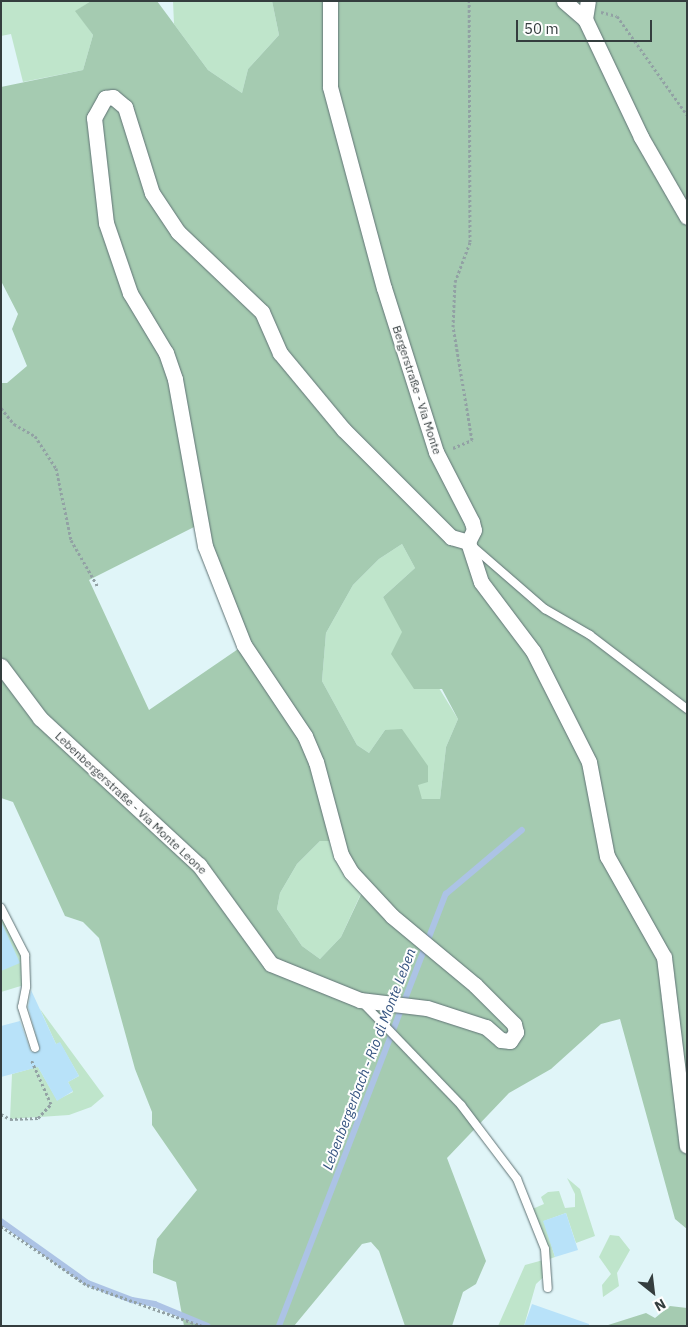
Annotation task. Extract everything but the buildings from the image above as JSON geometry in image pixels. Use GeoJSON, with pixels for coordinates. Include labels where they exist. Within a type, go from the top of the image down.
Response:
{"type":"FeatureCollection","features":[{"type":"Feature","properties":{"kind":"street","name":"Bergerstraße - Via Monte"},"geometry":{"type":"LineString","coordinates":[[330,1],[330,87],[384,288],[436,452],[472,522],[474,530],[468,542],[481,582],[533,651],[589,762],[607,856],[664,957],[687,1146]]}},
{"type":"Feature","properties":{"kind":"street"},"geometry":{"type":"LineString","coordinates":[[564,1],[588,10],[641,137],[687,217]]}},
{"type":"Feature","properties":{"kind":"street","name":"Lebenbergerstraße - Via Monte Leone"},"geometry":{"type":"LineString","coordinates":[[1,666],[40,718],[199,865],[272,964],[360,1000],[427,1008],[486,1027],[501,1040],[510,1041],[516,1032],[514,1024],[474,985],[392,916],[351,872],[341,854],[316,762],[304,736],[244,645],[205,546],[175,378],[166,353],[130,293],[106,223],[94,118],[104,98],[113,96],[125,107],[152,192],[178,232],[262,312],[280,353],[343,429],[452,537],[468,542]]}},
{"type":"Feature","properties":{"kind":"lane"},"geometry":{"type":"LineString","coordinates":[[468,542],[545,609],[597,640],[687,709]]}},
{"type":"Feature","properties":{"kind":"lane"},"geometry":{"type":"LineString","coordinates":[[1,908],[25,955],[26,987],[22,1007],[35,1048]]}},
{"type":"Feature","properties":{"kind":"lane","name":"Lebenbergerstraße - Via Monte Leone"},"geometry":{"type":"LineString","coordinates":[[360,1000],[467,1112],[517,1179],[545,1249],[548,1288]]}},
{"type":"Feature","properties":{"kind":"path"},"geometry":{"type":"LineString","coordinates":[[436,452],[472,440],[453,327],[455,282],[470,242],[469,1]]}},
{"type":"Feature","properties":{"kind":"path"},"geometry":{"type":"LineString","coordinates":[[588,10],[617,16],[687,115]]}},
{"type":"Feature","properties":{"kind":"path"},"geometry":{"type":"LineString","coordinates":[[1,408],[14,424],[35,436],[56,468],[71,540],[98,587]]}},
{"type":"Feature","properties":{"kind":"path"},"geometry":{"type":"LineString","coordinates":[[1,1114],[10,1119],[38,1118],[51,1104],[31,1062],[35,1048]]}},
{"type":"Feature","properties":{"kind":"path"},"geometry":{"type":"LineString","coordinates":[[1,1226],[87,1286],[202,1326]]}},
{"type":"Feature","properties":{"kind":"green space"},"geometry":{"type":"Polygon","coordinates":[[[1,1],[91,1],[76,11],[93,35],[83,70],[23,82],[11,34],[1,36],[1,1]]]}},
{"type":"Feature","properties":{"kind":"green space"},"geometry":{"type":"Polygon","coordinates":[[[91,1],[157,1],[208,70],[242,93],[248,69],[279,35],[272,1],[687,1],[687,1229],[675,1219],[620,1019],[601,1024],[551,1069],[509,1093],[447,1158],[486,1261],[476,1284],[463,1292],[452,1326],[405,1326],[379,1251],[371,1242],[362,1244],[294,1326],[184,1326],[176,1282],[153,1273],[153,1261],[157,1239],[197,1190],[152,1125],[152,1112],[135,1069],[99,938],[83,922],[65,916],[13,802],[1,798],[1,383],[7,383],[27,366],[12,329],[18,314],[1,281],[1,87],[83,70],[93,35],[75,11],[91,1]],[[200,524],[89,580],[149,710],[244,645],[200,524]],[[402,544],[379,559],[353,585],[326,633],[322,681],[357,745],[369,753],[385,730],[402,729],[428,766],[428,782],[418,785],[422,799],[440,799],[446,747],[458,719],[442,689],[414,689],[391,654],[402,632],[383,597],[415,568],[402,544]],[[320,841],[297,864],[280,893],[277,909],[302,946],[320,959],[341,937],[364,888],[330,841],[320,841]]]}},
{"type":"Feature","properties":{"kind":"green space"},"geometry":{"type":"Polygon","coordinates":[[[173,1],[272,1],[279,35],[248,69],[242,93],[208,70],[174,24],[173,1]]]}},
{"type":"Feature","properties":{"kind":"green space"},"geometry":{"type":"Polygon","coordinates":[[[402,544],[415,568],[383,597],[458,719],[446,747],[440,799],[422,799],[385,730],[369,753],[357,745],[322,681],[326,633],[353,585],[379,559],[402,544]]]}},
{"type":"Feature","properties":{"kind":"green space"},"geometry":{"type":"Polygon","coordinates":[[[320,841],[330,841],[364,887],[341,937],[320,959],[302,946],[277,909],[280,893],[297,864],[320,841]]]}},
{"type":"Feature","properties":{"kind":"green space"},"geometry":{"type":"Polygon","coordinates":[[[1,914],[23,958],[24,985],[1,992],[1,914]]]}},
{"type":"Feature","properties":{"kind":"green space"},"geometry":{"type":"Polygon","coordinates":[[[40,1009],[104,1096],[91,1107],[69,1115],[10,1119],[12,1074],[30,1069],[33,1058],[57,1100],[73,1092],[68,1082],[79,1076],[60,1043],[56,1044],[40,1009]]]}},
{"type":"Feature","properties":{"kind":"green space"},"geometry":{"type":"Polygon","coordinates":[[[567,1178],[580,1189],[595,1236],[576,1243],[566,1213],[544,1221],[555,1257],[547,1260],[549,1272],[536,1284],[524,1326],[498,1326],[525,1265],[547,1259],[530,1210],[544,1204],[541,1197],[548,1192],[559,1191],[565,1208],[575,1207],[575,1194],[567,1178]]]}},
{"type":"Feature","properties":{"kind":"green space"},"geometry":{"type":"Polygon","coordinates":[[[610,1235],[619,1236],[630,1250],[617,1273],[619,1286],[603,1297],[602,1285],[611,1274],[599,1257],[610,1235]]]}},
{"type":"Feature","properties":{"kind":"green space"},"geometry":{"type":"Polygon","coordinates":[[[670,1306],[687,1308],[687,1326],[605,1326],[646,1313],[655,1318],[670,1306]]]}},
{"type":"Feature","properties":{"kind":"waterway","name":"Lebenbergerbach - Rio di Monte Leben"},"geometry":{"type":"LineString","coordinates":[[279,1326],[446,894],[522,830]]}},
{"type":"Feature","properties":{"kind":"waterway"},"geometry":{"type":"LineString","coordinates":[[1,1221],[88,1283],[132,1300],[155,1304],[208,1326]]}}]}
